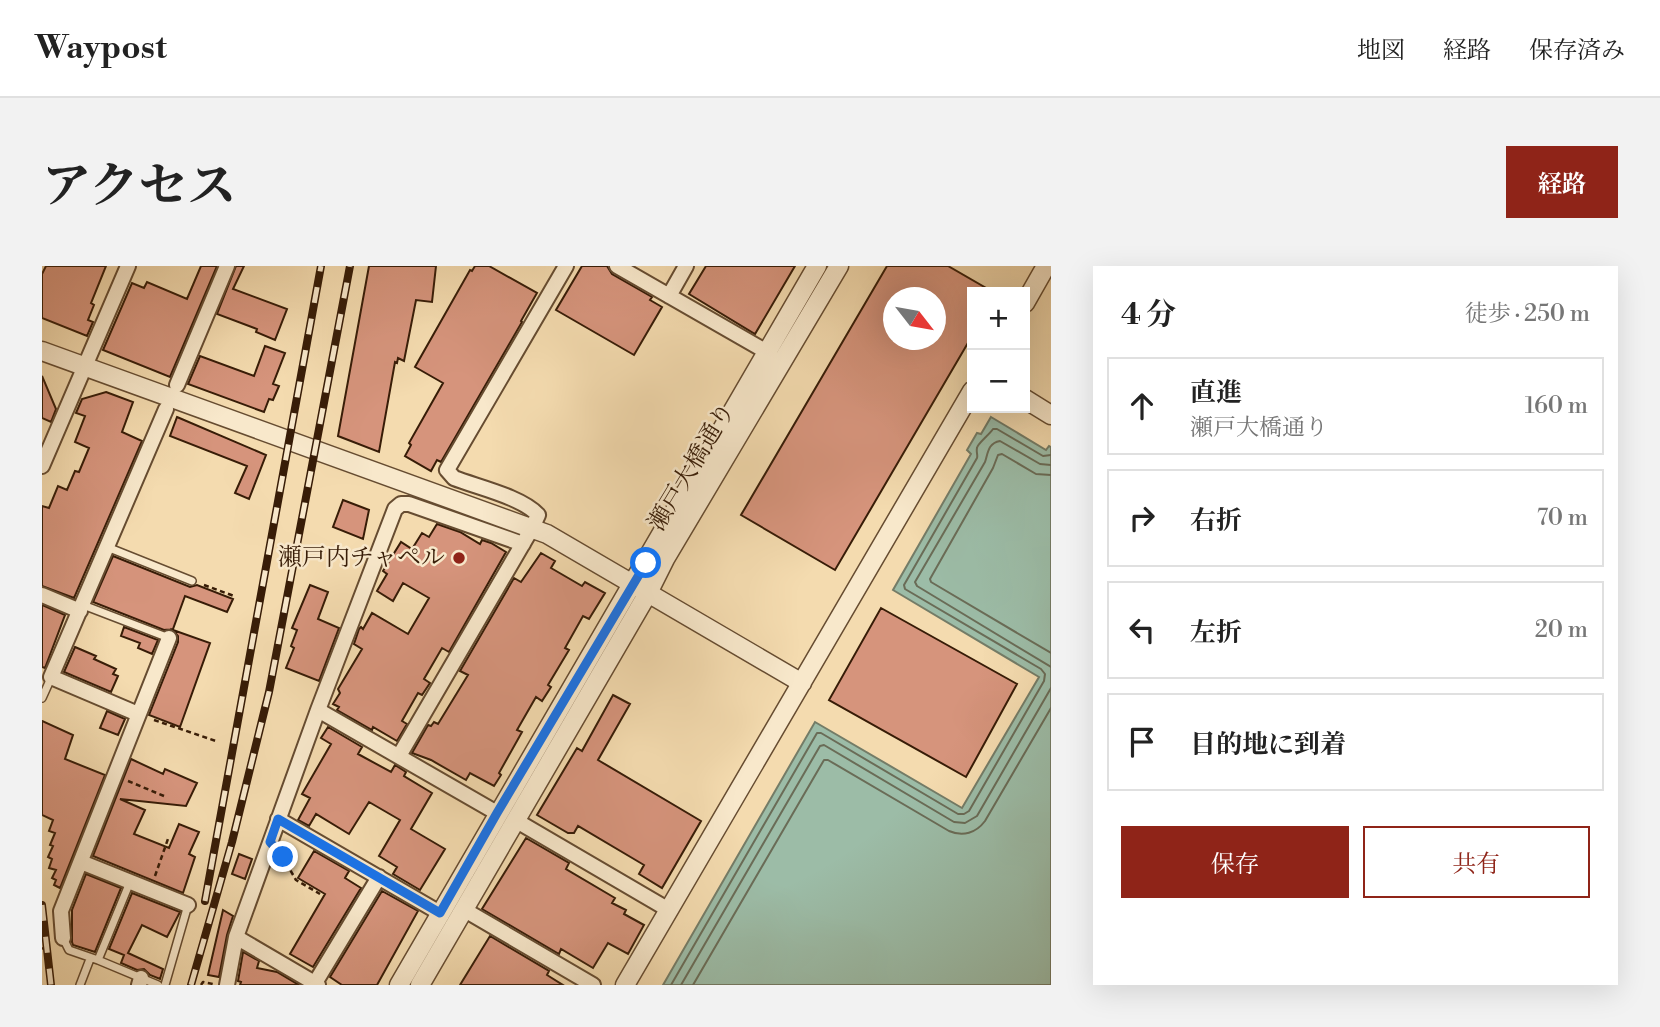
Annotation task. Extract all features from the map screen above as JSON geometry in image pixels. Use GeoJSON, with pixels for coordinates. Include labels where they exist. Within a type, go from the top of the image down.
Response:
{"type":"FeatureCollection","features":[{"type":"Feature","properties":{"kind":"street"},"geometry":{"type":"LineString","coordinates":[[42,466],[128,266]]}},
{"type":"Feature","properties":{"kind":"street"},"geometry":{"type":"LineString","coordinates":[[177,385],[227,266]]}},
{"type":"Feature","properties":{"kind":"street"},"geometry":{"type":"LineString","coordinates":[[399,757],[538,515],[518,501],[454,478],[447,470],[566,266]]}},
{"type":"Feature","properties":{"kind":"street"},"geometry":{"type":"LineString","coordinates":[[617,266],[767,352]]}},
{"type":"Feature","properties":{"kind":"street"},"geometry":{"type":"LineString","coordinates":[[669,296],[687,266]]}},
{"type":"Feature","properties":{"kind":"street","name":"瀬戸大橋通り"},"geometry":{"type":"LineString","coordinates":[[420,985],[514,820],[767,352],[817,266]]}},
{"type":"Feature","properties":{"kind":"street","name":"瀬戸大橋通り"},"geometry":{"type":"LineString","coordinates":[[399,985],[497,813],[640,589],[665,559],[839,266]]}},
{"type":"Feature","properties":{"kind":"street"},"geometry":{"type":"LineString","coordinates":[[1030,294],[1046,266]]}},
{"type":"Feature","properties":{"kind":"street"},"geometry":{"type":"LineString","coordinates":[[42,351],[547,534],[802,683]]}},
{"type":"Feature","properties":{"kind":"street"},"geometry":{"type":"LineString","coordinates":[[625,985],[967,400]]}},
{"type":"Feature","properties":{"kind":"street"},"geometry":{"type":"LineString","coordinates":[[1030,403],[1051,415]]}},
{"type":"Feature","properties":{"kind":"street"},"geometry":{"type":"LineString","coordinates":[[138,714],[51,677],[166,409]]}},
{"type":"Feature","properties":{"kind":"street"},"geometry":{"type":"LineString","coordinates":[[227,985],[236,937],[318,710],[395,509],[401,504],[408,504],[523,544]]}},
{"type":"Feature","properties":{"kind":"street"},"geometry":{"type":"LineString","coordinates":[[42,595],[81,608]]}},
{"type":"Feature","properties":{"kind":"street"},"geometry":{"type":"LineString","coordinates":[[63,938],[61,911],[169,638]]}},
{"type":"Feature","properties":{"kind":"street"},"geometry":{"type":"LineString","coordinates":[[318,710],[497,813]]}},
{"type":"Feature","properties":{"kind":"street"},"geometry":{"type":"LineString","coordinates":[[278,819],[440,913]]}},
{"type":"Feature","properties":{"kind":"street"},"geometry":{"type":"LineString","coordinates":[[514,820],[669,911]]}},
{"type":"Feature","properties":{"kind":"street"},"geometry":{"type":"LineString","coordinates":[[80,862],[187,905]]}},
{"type":"Feature","properties":{"kind":"street"},"geometry":{"type":"LineString","coordinates":[[236,937],[317,984],[379,877]]}},
{"type":"Feature","properties":{"kind":"street"},"geometry":{"type":"LineString","coordinates":[[463,909],[593,985]]}},
{"type":"Feature","properties":{"kind":"lane"},"geometry":{"type":"LineString","coordinates":[[107,547],[192,581]]}},
{"type":"Feature","properties":{"kind":"lane"},"geometry":{"type":"LineString","coordinates":[[81,608],[169,638]]}},
{"type":"Feature","properties":{"kind":"lane"},"geometry":{"type":"LineString","coordinates":[[42,698],[51,677]]}},
{"type":"Feature","properties":{"kind":"lane"},"geometry":{"type":"LineString","coordinates":[[80,985],[130,882]]}},
{"type":"Feature","properties":{"kind":"lane"},"geometry":{"type":"LineString","coordinates":[[165,985],[187,905]]}},
{"type":"Feature","properties":{"kind":"lane"},"geometry":{"type":"LineString","coordinates":[[63,938],[69,950],[140,982],[158,985]]}},
{"type":"Feature","properties":{"kind":"path"},"geometry":{"type":"LineString","coordinates":[[192,581],[234,596]]}},
{"type":"Feature","properties":{"kind":"path"},"geometry":{"type":"LineString","coordinates":[[138,714],[216,741]]}},
{"type":"Feature","properties":{"kind":"path"},"geometry":{"type":"LineString","coordinates":[[114,775],[164,796]]}},
{"type":"Feature","properties":{"kind":"path"},"geometry":{"type":"LineString","coordinates":[[150,890],[169,836]]}},
{"type":"Feature","properties":{"kind":"path"},"geometry":{"type":"LineString","coordinates":[[270,842],[283,857],[296,880],[320,894]]}},
{"type":"Feature","properties":{"kind":"path"},"geometry":{"type":"LineString","coordinates":[[201,985],[203,982],[220,985]]}},
{"type":"Feature","properties":{"kind":"water"},"geometry":{"type":"Polygon","coordinates":[[[991,417],[1046,450],[1051,447],[1051,985],[663,985],[815,722],[962,808],[1039,677],[893,590],[971,454],[967,450],[991,417]]]}},
{"type":"Feature","properties":{"kind":"building"},"geometry":{"type":"Polygon","coordinates":[[[46,266],[106,266],[91,303],[94,305],[88,320],[93,322],[87,336],[42,318],[42,274],[46,266]]]}},
{"type":"Feature","properties":{"kind":"building"},"geometry":{"type":"Polygon","coordinates":[[[201,266],[217,266],[170,377],[103,350],[132,283],[144,288],[147,282],[187,299],[201,266]]]}},
{"type":"Feature","properties":{"kind":"building"},"geometry":{"type":"Polygon","coordinates":[[[236,266],[244,266],[233,289],[287,309],[275,340],[256,332],[257,329],[217,314],[236,266]]]}},
{"type":"Feature","properties":{"kind":"building"},"geometry":{"type":"Polygon","coordinates":[[[369,266],[436,266],[432,302],[416,300],[404,361],[398,358],[397,363],[395,362],[379,452],[338,436],[369,266]]]}},
{"type":"Feature","properties":{"kind":"building"},"geometry":{"type":"Polygon","coordinates":[[[475,266],[489,266],[537,293],[441,462],[437,460],[431,471],[405,456],[411,445],[409,443],[443,383],[415,367],[470,270],[475,266]]]}},
{"type":"Feature","properties":{"kind":"building"},"geometry":{"type":"Polygon","coordinates":[[[582,266],[607,266],[612,274],[652,297],[650,300],[662,307],[634,355],[556,310],[582,266]]]}},
{"type":"Feature","properties":{"kind":"building"},"geometry":{"type":"Polygon","coordinates":[[[706,266],[795,266],[755,334],[689,294],[706,266]]]}},
{"type":"Feature","properties":{"kind":"building"},"geometry":{"type":"Polygon","coordinates":[[[887,266],[948,266],[984,287],[967,287],[967,345],[835,570],[741,515],[887,266]]]}},
{"type":"Feature","properties":{"kind":"building"},"geometry":{"type":"Polygon","coordinates":[[[265,346],[285,353],[273,384],[279,386],[273,400],[269,399],[264,412],[188,384],[200,356],[254,376],[265,346]]]}},
{"type":"Feature","properties":{"kind":"building"},"geometry":{"type":"Polygon","coordinates":[[[42,376],[56,409],[51,422],[42,418],[42,376]]]}},
{"type":"Feature","properties":{"kind":"building"},"geometry":{"type":"Polygon","coordinates":[[[106,392],[133,402],[122,432],[142,441],[74,598],[42,586],[42,506],[49,508],[58,486],[67,490],[75,471],[79,472],[89,448],[75,442],[85,416],[76,413],[82,399],[106,392]]]}},
{"type":"Feature","properties":{"kind":"building"},"geometry":{"type":"Polygon","coordinates":[[[177,417],[266,455],[249,499],[235,493],[247,466],[170,436],[177,417]]]}},
{"type":"Feature","properties":{"kind":"building"},"geometry":{"type":"Polygon","coordinates":[[[343,500],[369,510],[363,539],[333,527],[343,500]]]}},
{"type":"Feature","properties":{"kind":"building"},"geometry":{"type":"Polygon","coordinates":[[[437,524],[460,532],[480,544],[482,540],[491,543],[506,552],[449,652],[442,648],[424,679],[430,683],[422,695],[418,693],[402,721],[407,724],[397,741],[337,710],[339,707],[333,704],[340,693],[338,689],[362,649],[354,644],[359,629],[363,629],[372,613],[408,634],[429,598],[403,583],[393,601],[377,591],[387,574],[383,571],[401,542],[412,549],[422,533],[429,537],[437,524]]]}},
{"type":"Feature","properties":{"kind":"building"},"geometry":{"type":"Polygon","coordinates":[[[541,553],[555,561],[551,568],[582,586],[585,582],[605,593],[589,619],[583,616],[565,648],[569,650],[548,685],[551,687],[542,701],[536,697],[517,730],[522,732],[494,786],[470,773],[466,780],[431,760],[412,753],[428,725],[431,726],[434,722],[438,724],[468,675],[460,671],[514,578],[521,582],[541,553]]]}},
{"type":"Feature","properties":{"kind":"building"},"geometry":{"type":"Polygon","coordinates":[[[113,556],[190,587],[197,585],[233,599],[227,612],[185,596],[173,629],[164,630],[93,602],[113,556]]]}},
{"type":"Feature","properties":{"kind":"building"},"geometry":{"type":"Polygon","coordinates":[[[310,585],[328,592],[318,619],[339,628],[319,681],[286,668],[294,648],[291,646],[297,630],[292,628],[310,585]]]}},
{"type":"Feature","properties":{"kind":"building"},"geometry":{"type":"Polygon","coordinates":[[[42,605],[65,615],[45,668],[42,667],[42,605]]]}},
{"type":"Feature","properties":{"kind":"building"},"geometry":{"type":"Polygon","coordinates":[[[881,608],[1017,684],[966,777],[829,700],[881,608]]]}},
{"type":"Feature","properties":{"kind":"building"},"geometry":{"type":"Polygon","coordinates":[[[124,627],[158,640],[152,654],[138,648],[140,643],[121,636],[124,627]]]}},
{"type":"Feature","properties":{"kind":"building"},"geometry":{"type":"Polygon","coordinates":[[[173,630],[210,643],[180,727],[149,715],[178,642],[178,636],[173,630]]]}},
{"type":"Feature","properties":{"kind":"building"},"geometry":{"type":"Polygon","coordinates":[[[75,647],[116,669],[113,674],[118,676],[111,692],[64,672],[75,647]]]}},
{"type":"Feature","properties":{"kind":"building"},"geometry":{"type":"Polygon","coordinates":[[[613,695],[630,704],[598,760],[701,821],[662,888],[639,874],[644,865],[578,826],[574,833],[568,833],[537,815],[577,748],[582,751],[613,695]]]}},
{"type":"Feature","properties":{"kind":"building"},"geometry":{"type":"Polygon","coordinates":[[[107,711],[125,719],[118,735],[100,728],[107,711]]]}},
{"type":"Feature","properties":{"kind":"building"},"geometry":{"type":"Polygon","coordinates":[[[42,721],[73,735],[65,759],[105,775],[60,888],[54,885],[56,880],[52,878],[56,870],[49,868],[52,859],[48,857],[53,846],[50,845],[55,833],[49,831],[53,820],[42,815],[42,721]]]}},
{"type":"Feature","properties":{"kind":"building"},"geometry":{"type":"Polygon","coordinates":[[[328,727],[362,747],[358,754],[391,772],[395,765],[406,772],[404,776],[432,793],[411,829],[445,849],[420,890],[393,874],[397,867],[379,856],[400,820],[369,802],[349,834],[316,814],[309,826],[298,820],[310,798],[302,794],[331,744],[321,738],[328,727]]]}},
{"type":"Feature","properties":{"kind":"building"},"geometry":{"type":"Polygon","coordinates":[[[131,759],[163,774],[165,769],[197,783],[186,806],[120,799],[145,810],[134,834],[169,848],[179,824],[199,832],[189,854],[195,857],[183,893],[93,856],[131,759]]]}},
{"type":"Feature","properties":{"kind":"building"},"geometry":{"type":"Polygon","coordinates":[[[526,838],[569,863],[566,869],[615,898],[612,903],[626,910],[624,914],[644,925],[628,954],[608,943],[593,968],[561,949],[559,954],[482,909],[526,838]]]}},
{"type":"Feature","properties":{"kind":"building"},"geometry":{"type":"Polygon","coordinates":[[[314,851],[349,871],[345,878],[361,888],[313,967],[290,954],[325,894],[298,878],[314,851]]]}},
{"type":"Feature","properties":{"kind":"building"},"geometry":{"type":"Polygon","coordinates":[[[239,854],[252,859],[245,879],[232,874],[239,854]]]}},
{"type":"Feature","properties":{"kind":"building"},"geometry":{"type":"Polygon","coordinates":[[[86,874],[121,888],[95,952],[73,945],[72,942],[72,910],[86,874]]]}},
{"type":"Feature","properties":{"kind":"building"},"geometry":{"type":"Polygon","coordinates":[[[382,891],[418,911],[377,985],[342,985],[330,977],[382,891]]]}},
{"type":"Feature","properties":{"kind":"building"},"geometry":{"type":"Polygon","coordinates":[[[132,893],[180,912],[167,937],[142,925],[128,953],[163,969],[160,979],[144,969],[137,970],[121,963],[124,955],[109,949],[132,893]]]}},
{"type":"Feature","properties":{"kind":"building"},"geometry":{"type":"Polygon","coordinates":[[[223,910],[233,916],[219,977],[208,975],[223,910]]]}},
{"type":"Feature","properties":{"kind":"building"},"geometry":{"type":"Polygon","coordinates":[[[490,936],[549,971],[547,975],[563,985],[460,985],[490,936]]]}},
{"type":"Feature","properties":{"kind":"building"},"geometry":{"type":"Polygon","coordinates":[[[243,952],[259,961],[257,968],[277,972],[299,985],[240,985],[241,982],[238,981],[243,952]]]}},
{"type":"Feature","properties":{"kind":"railway"},"geometry":{"type":"LineString","coordinates":[[205,901],[321,266]]}},
{"type":"Feature","properties":{"kind":"railway"},"geometry":{"type":"LineString","coordinates":[[191,985],[232,842],[269,692],[350,266]]}},
{"type":"Feature","properties":{"kind":"railway"},"geometry":{"type":"LineString","coordinates":[[42,905],[51,985]]}},
{"type":"Feature","properties":{"kind":"place","name":"瀬戸内チャペル"},"geometry":{"type":"Point","coordinates":[459,558]}},
{"type":"Feature","properties":{"kind":"route"},"geometry":{"type":"LineString","coordinates":[[283,857],[270,842],[278,819],[440,913],[646,563]]}}]}
